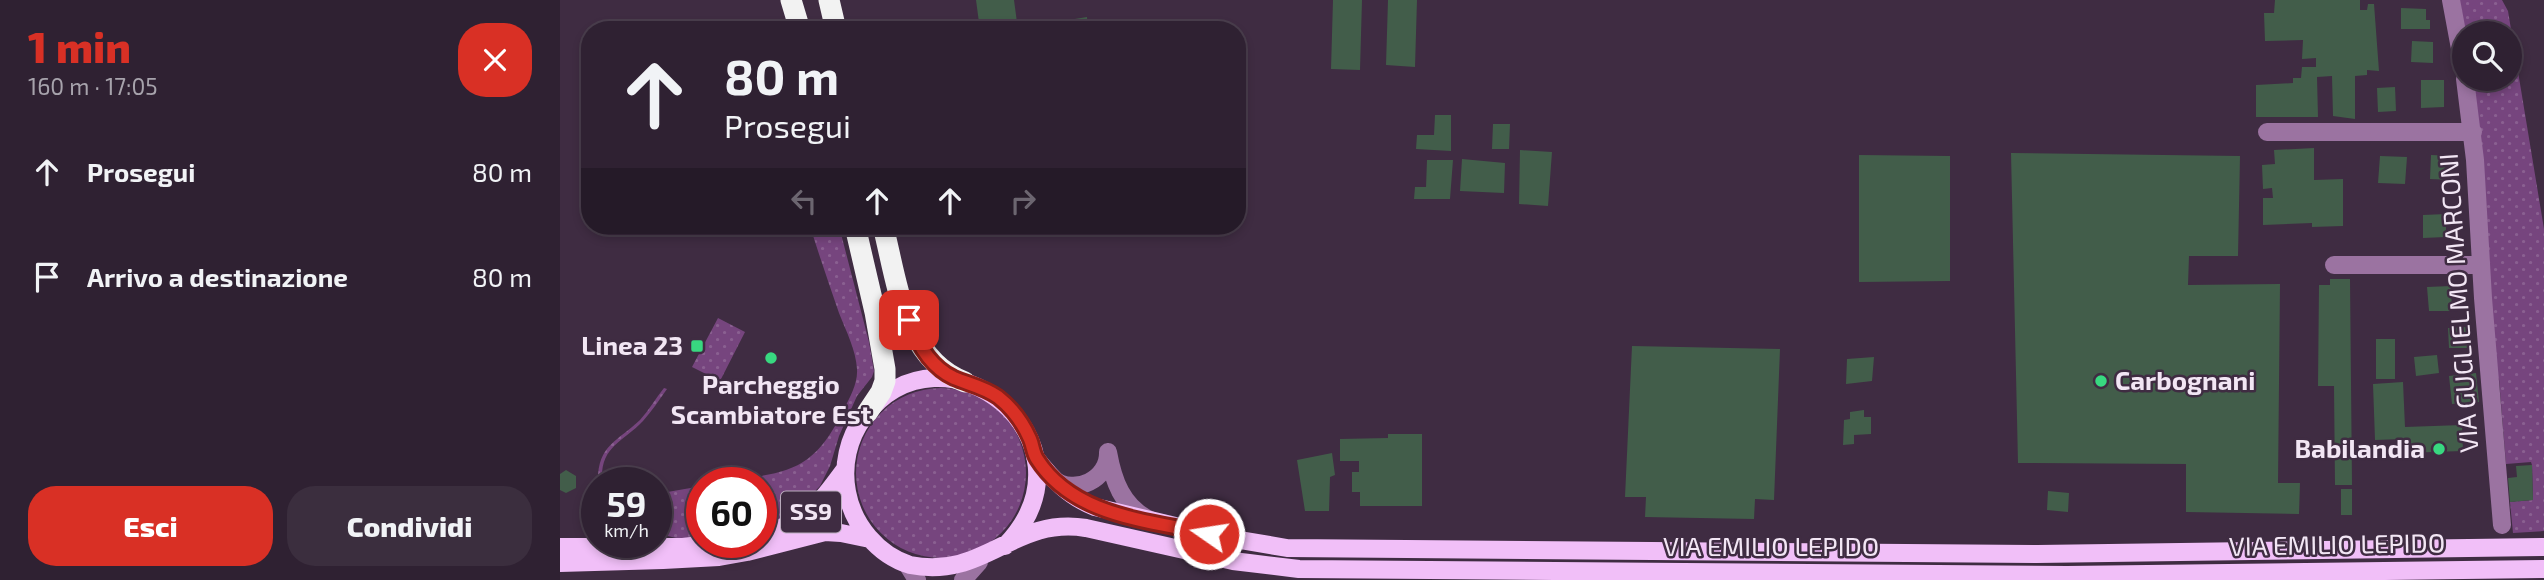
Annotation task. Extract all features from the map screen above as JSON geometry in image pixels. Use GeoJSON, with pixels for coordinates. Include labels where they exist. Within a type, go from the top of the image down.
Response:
{"type":"FeatureCollection","features":[{"type":"Feature","properties":{"kind":"highway"},"geometry":{"type":"LineString","coordinates":[[791,0],[797,21]]}},
{"type":"Feature","properties":{"kind":"highway"},"geometry":{"type":"LineString","coordinates":[[829,0],[834,21]]}},
{"type":"Feature","properties":{"kind":"highway"},"geometry":{"type":"LineString","coordinates":[[857,235],[885,369],[881,392],[867,413]]}},
{"type":"Feature","properties":{"kind":"highway"},"geometry":{"type":"LineString","coordinates":[[885,235],[900,294],[916,338],[935,365],[965,382]]}},
{"type":"Feature","properties":{"kind":"main road","name":"SS9"},"geometry":{"type":"LineString","coordinates":[[944,379],[965,382],[985,389],[1008,406],[1025,428],[1035,457],[1037,483],[1030,510],[1005,546],[979,562],[950,570],[906,564],[886,553],[870,539],[850,506],[845,469],[849,445],[867,413],[889,394],[915,382],[944,379]]}},
{"type":"Feature","properties":{"kind":"main road","name":"VIA EMILIO LEPIDO"},"geometry":{"type":"LineString","coordinates":[[1035,457],[1053,479],[1084,503],[1247,542],[1313,549],[2050,554],[2544,547]]}},
{"type":"Feature","properties":{"kind":"main road","name":"SS9"},"geometry":{"type":"LineString","coordinates":[[777,530],[794,524],[807,515],[820,503],[845,469]]}},
{"type":"Feature","properties":{"kind":"main road","name":"VIA EMILIO LEPIDO"},"geometry":{"type":"LineString","coordinates":[[1005,546],[1042,530],[1073,526],[1233,561],[1271,574],[1316,570],[1801,577],[2544,569]]}},
{"type":"Feature","properties":{"kind":"main road","name":"SS9"},"geometry":{"type":"LineString","coordinates":[[560,562],[663,561],[719,557],[825,532],[870,539]]}},
{"type":"Feature","properties":{"kind":"main road"},"geometry":{"type":"LineString","coordinates":[[560,547],[581,547]]}},
{"type":"Feature","properties":{"kind":"main road"},"geometry":{"type":"LineString","coordinates":[[560,555],[581,555]]}},
{"type":"Feature","properties":{"kind":"street"},"geometry":{"type":"LineString","coordinates":[[2451,0],[2455,21]]}},
{"type":"Feature","properties":{"kind":"street","name":"VIA GUGLIELMO MARCONI"},"geometry":{"type":"LineString","coordinates":[[2467,91],[2473,132],[2502,525]]}},
{"type":"Feature","properties":{"kind":"street"},"geometry":{"type":"LineString","coordinates":[[2267,132],[2473,132]]}},
{"type":"Feature","properties":{"kind":"street"},"geometry":{"type":"LineString","coordinates":[[2334,265],[2481,265]]}},
{"type":"Feature","properties":{"kind":"street","name":"VIA EMILIO LEPIDO"},"geometry":{"type":"LineString","coordinates":[[1053,479],[1065,485],[1086,483],[1104,471],[1108,452],[1123,497],[1142,516],[1160,523]]}},
{"type":"Feature","properties":{"kind":"street"},"geometry":{"type":"LineString","coordinates":[[963,580],[979,562]]}},
{"type":"Feature","properties":{"kind":"street"},"geometry":{"type":"LineString","coordinates":[[906,564],[918,580]]}},
{"type":"Feature","properties":{"kind":"street"},"geometry":{"type":"LineString","coordinates":[[2296,572],[2341,580]]}},
{"type":"Feature","properties":{"kind":"shaded area"},"geometry":{"type":"Polygon","coordinates":[[[2457,0],[2502,0],[2510,21],[2461,21],[2457,0]]]}},
{"type":"Feature","properties":{"kind":"shaded area"},"geometry":{"type":"Polygon","coordinates":[[[2472,91],[2521,91],[2544,229],[2544,531],[2513,533],[2510,502],[2533,500],[2532,465],[2531,462],[2506,464],[2499,379],[2496,376],[2472,91]]]}},
{"type":"Feature","properties":{"kind":"shaded area"},"geometry":{"type":"Polygon","coordinates":[[[813,235],[841,235],[874,371],[857,396],[820,486],[795,512],[777,521],[777,472],[807,459],[820,448],[832,431],[851,395],[856,379],[853,348],[813,235]]]}},
{"type":"Feature","properties":{"kind":"shaded area"},"geometry":{"type":"Polygon","coordinates":[[[718,318],[745,332],[720,381],[692,367],[718,318]]]}},
{"type":"Feature","properties":{"kind":"shaded area"},"geometry":{"type":"Polygon","coordinates":[[[664,388],[667,389],[646,417],[614,446],[603,467],[600,467],[610,446],[640,420],[664,388]]]}},
{"type":"Feature","properties":{"kind":"shaded area"},"geometry":{"type":"Polygon","coordinates":[[[941,388],[974,394],[1001,413],[1020,440],[1026,473],[1020,506],[1001,533],[974,552],[941,558],[908,552],[881,533],[862,506],[856,473],[862,440],[881,413],[908,394],[941,388]]]}},
{"type":"Feature","properties":{"kind":"shaded area"},"geometry":{"type":"Polygon","coordinates":[[[686,489],[686,538],[672,537],[672,491],[686,489]]]}},
{"type":"Feature","properties":{"kind":"building"},"geometry":{"type":"Polygon","coordinates":[[[976,0],[1014,0],[1017,21],[979,21],[976,0]]]}},
{"type":"Feature","properties":{"kind":"building"},"geometry":{"type":"Polygon","coordinates":[[[1333,0],[1362,0],[1360,70],[1331,69],[1333,0]]]}},
{"type":"Feature","properties":{"kind":"building"},"geometry":{"type":"Polygon","coordinates":[[[1388,0],[1417,0],[1415,67],[1386,65],[1388,0]]]}},
{"type":"Feature","properties":{"kind":"building"},"geometry":{"type":"Polygon","coordinates":[[[2275,0],[2360,0],[2360,10],[2367,10],[2368,4],[2374,4],[2379,71],[2367,70],[2367,75],[2355,76],[2355,119],[2333,116],[2332,76],[2317,77],[2318,117],[2256,117],[2256,85],[2293,83],[2293,78],[2301,78],[2302,67],[2316,67],[2316,58],[2302,59],[2303,40],[2265,41],[2264,13],[2274,13],[2275,0]]]}},
{"type":"Feature","properties":{"kind":"building"},"geometry":{"type":"Polygon","coordinates":[[[2401,8],[2426,9],[2426,20],[2430,20],[2430,29],[2401,29],[2401,8]]]}},
{"type":"Feature","properties":{"kind":"building"},"geometry":{"type":"Polygon","coordinates":[[[1087,17],[1087,21],[1063,21],[1087,17]]]}},
{"type":"Feature","properties":{"kind":"building"},"geometry":{"type":"Polygon","coordinates":[[[2412,41],[2433,42],[2433,63],[2411,62],[2412,41]]]}},
{"type":"Feature","properties":{"kind":"building"},"geometry":{"type":"Polygon","coordinates":[[[2421,80],[2444,80],[2444,107],[2421,108],[2421,80]]]}},
{"type":"Feature","properties":{"kind":"building"},"geometry":{"type":"Polygon","coordinates":[[[2395,87],[2396,111],[2378,112],[2377,88],[2395,87]]]}},
{"type":"Feature","properties":{"kind":"building"},"geometry":{"type":"Polygon","coordinates":[[[1435,115],[1451,115],[1451,151],[1416,149],[1417,135],[1434,135],[1435,115]]]}},
{"type":"Feature","properties":{"kind":"building"},"geometry":{"type":"Polygon","coordinates":[[[1493,124],[1510,124],[1509,149],[1492,149],[1493,124]]]}},
{"type":"Feature","properties":{"kind":"building"},"geometry":{"type":"Polygon","coordinates":[[[2314,148],[2314,180],[2343,179],[2343,226],[2312,227],[2312,223],[2263,225],[2263,198],[2273,198],[2272,188],[2263,189],[2262,165],[2275,164],[2274,150],[2314,148]]]}},
{"type":"Feature","properties":{"kind":"building"},"geometry":{"type":"Polygon","coordinates":[[[1520,150],[1552,152],[1548,206],[1519,204],[1520,150]]]}},
{"type":"Feature","properties":{"kind":"building"},"geometry":{"type":"Polygon","coordinates":[[[2011,153],[2240,156],[2238,256],[2189,256],[2188,285],[2280,284],[2278,483],[2300,483],[2299,514],[2186,512],[2186,464],[2018,463],[2011,153]]]}},
{"type":"Feature","properties":{"kind":"building"},"geometry":{"type":"Polygon","coordinates":[[[1859,155],[1950,156],[1950,281],[1859,282],[1859,155]]]}},
{"type":"Feature","properties":{"kind":"building"},"geometry":{"type":"Polygon","coordinates":[[[2431,155],[2453,156],[2453,180],[2430,179],[2431,155]]]}},
{"type":"Feature","properties":{"kind":"building"},"geometry":{"type":"Polygon","coordinates":[[[2380,156],[2407,157],[2405,184],[2378,183],[2380,156]]]}},
{"type":"Feature","properties":{"kind":"building"},"geometry":{"type":"Polygon","coordinates":[[[1462,159],[1505,163],[1504,193],[1460,191],[1462,159]]]}},
{"type":"Feature","properties":{"kind":"building"},"geometry":{"type":"Polygon","coordinates":[[[1427,160],[1453,160],[1450,199],[1414,199],[1415,187],[1426,187],[1427,160]]]}},
{"type":"Feature","properties":{"kind":"building"},"geometry":{"type":"Polygon","coordinates":[[[2446,214],[2446,237],[2423,238],[2423,215],[2446,214]]]}},
{"type":"Feature","properties":{"kind":"building"},"geometry":{"type":"Polygon","coordinates":[[[2330,279],[2350,279],[2352,485],[2335,485],[2334,386],[2318,386],[2319,285],[2330,285],[2330,279]]]}},
{"type":"Feature","properties":{"kind":"building"},"geometry":{"type":"Polygon","coordinates":[[[2451,286],[2452,311],[2429,311],[2427,287],[2451,286]]]}},
{"type":"Feature","properties":{"kind":"building"},"geometry":{"type":"Polygon","coordinates":[[[2468,327],[2469,348],[2449,348],[2448,328],[2468,327]]]}},
{"type":"Feature","properties":{"kind":"building"},"geometry":{"type":"Polygon","coordinates":[[[2376,339],[2395,339],[2395,379],[2376,379],[2376,339]]]}},
{"type":"Feature","properties":{"kind":"building"},"geometry":{"type":"Polygon","coordinates":[[[1632,346],[1780,349],[1774,500],[1755,499],[1754,519],[1645,517],[1646,497],[1625,497],[1632,346]]]}},
{"type":"Feature","properties":{"kind":"building"},"geometry":{"type":"Polygon","coordinates":[[[2437,355],[2439,373],[2416,376],[2414,357],[2437,355]]]}},
{"type":"Feature","properties":{"kind":"building"},"geometry":{"type":"Polygon","coordinates":[[[1874,357],[1872,381],[1846,384],[1847,359],[1874,357]]]}},
{"type":"Feature","properties":{"kind":"building"},"geometry":{"type":"Polygon","coordinates":[[[2476,373],[2479,402],[2452,404],[2449,376],[2476,373]]]}},
{"type":"Feature","properties":{"kind":"building"},"geometry":{"type":"Polygon","coordinates":[[[2403,382],[2405,427],[2462,425],[2463,451],[2403,453],[2403,439],[2375,440],[2373,384],[2403,382]]]}},
{"type":"Feature","properties":{"kind":"building"},"geometry":{"type":"Polygon","coordinates":[[[1864,410],[1864,417],[1871,417],[1871,434],[1854,435],[1854,444],[1843,445],[1844,420],[1850,419],[1850,412],[1864,410]]]}},
{"type":"Feature","properties":{"kind":"building"},"geometry":{"type":"Polygon","coordinates":[[[1388,434],[1422,434],[1422,506],[1360,506],[1360,492],[1352,492],[1352,472],[1359,472],[1359,461],[1340,461],[1340,439],[1388,438],[1388,434]]]}},
{"type":"Feature","properties":{"kind":"building"},"geometry":{"type":"Polygon","coordinates":[[[1332,453],[1335,475],[1330,477],[1329,511],[1305,511],[1297,460],[1332,453]]]}},
{"type":"Feature","properties":{"kind":"building"},"geometry":{"type":"Polygon","coordinates":[[[2532,465],[2533,500],[2510,502],[2508,478],[2517,477],[2516,466],[2532,465]]]}},
{"type":"Feature","properties":{"kind":"building"},"geometry":{"type":"Polygon","coordinates":[[[566,470],[576,476],[576,488],[566,493],[560,490],[560,474],[566,470]]]}},
{"type":"Feature","properties":{"kind":"building"},"geometry":{"type":"Polygon","coordinates":[[[2341,489],[2352,489],[2352,515],[2341,515],[2341,489]]]}},
{"type":"Feature","properties":{"kind":"building"},"geometry":{"type":"Polygon","coordinates":[[[2048,491],[2069,493],[2068,512],[2047,510],[2048,491]]]}},
{"type":"Feature","properties":{"kind":"place","name":"Linea 23"},"geometry":{"type":"Point","coordinates":[697,346]}},
{"type":"Feature","properties":{"kind":"place","name":"Parcheggio Scambiatore Est"},"geometry":{"type":"Point","coordinates":[771,358]}},
{"type":"Feature","properties":{"kind":"place","name":"Carbognani"},"geometry":{"type":"Point","coordinates":[2101,381]}},
{"type":"Feature","properties":{"kind":"place","name":"Babilandia"},"geometry":{"type":"Point","coordinates":[2439,449]}},
{"type":"Feature","properties":{"kind":"route"},"geometry":{"type":"LineString","coordinates":[[909,320],[921,346],[941,370],[954,378],[985,389],[1008,406],[1025,428],[1035,457],[1068,493],[1084,503],[1106,510],[1209,534]]}}]}
